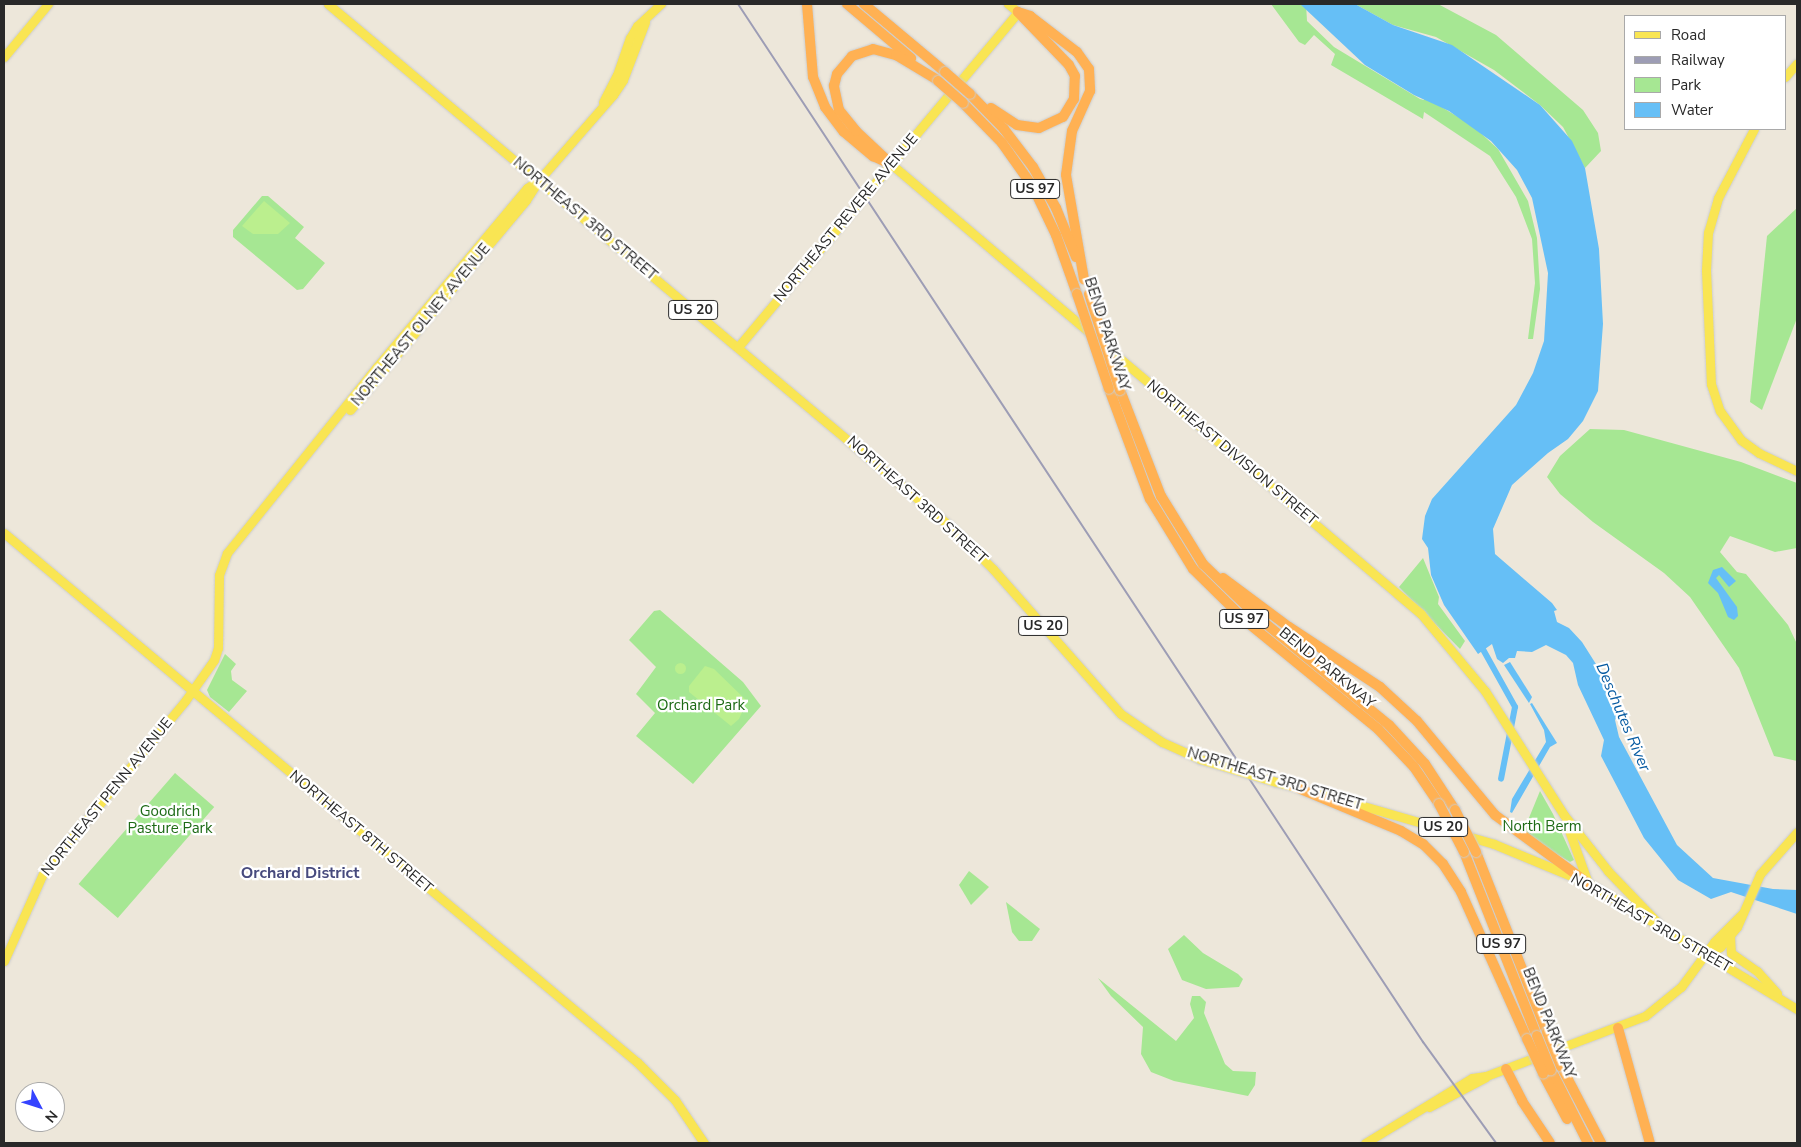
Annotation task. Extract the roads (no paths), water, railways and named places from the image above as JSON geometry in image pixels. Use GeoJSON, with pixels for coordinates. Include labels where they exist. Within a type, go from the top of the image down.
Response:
{"type":"FeatureCollection","features":[{"type":"Feature","properties":{"kind":"highway"},"geometry":{"type":"LineString","coordinates":[[807,4],[813,77],[825,108],[844,132],[873,156],[891,164]]}},
{"type":"Feature","properties":{"kind":"highway","name":"BEND PARKWAY"},"geometry":{"type":"LineString","coordinates":[[847,4],[940,77],[971,95],[1008,133],[1036,171],[1058,213],[1084,279],[1120,390],[1158,488],[1188,543],[1232,595],[1394,730],[1429,769],[1455,810],[1476,852],[1547,1032],[1552,1070],[1588,1143]]}},
{"type":"Feature","properties":{"kind":"highway","name":"BEND PARKWAY"},"geometry":{"type":"LineString","coordinates":[[864,4],[940,77],[1002,143],[1033,187],[1056,235],[1078,294],[1109,390],[1150,499],[1193,569],[1248,623],[1378,729],[1414,767],[1439,804],[1464,852],[1532,1038],[1601,1143]]}},
{"type":"Feature","properties":{"kind":"highway"},"geometry":{"type":"LineString","coordinates":[[971,95],[1011,121],[1028,127],[1049,126],[1063,116],[1070,108],[1076,88],[1069,64],[1018,12]]}},
{"type":"Feature","properties":{"kind":"highway"},"geometry":{"type":"LineString","coordinates":[[1018,12],[1030,16],[1077,52],[1089,69],[1090,91],[1072,131],[1066,175],[1084,279]]}},
{"type":"Feature","properties":{"kind":"highway"},"geometry":{"type":"LineString","coordinates":[[891,164],[856,131],[839,110],[834,86],[836,74],[852,56],[873,49],[896,54],[940,77]]}},
{"type":"Feature","properties":{"kind":"highway"},"geometry":{"type":"LineString","coordinates":[[1188,543],[1218,573],[1262,608],[1380,687],[1417,721],[1495,815],[1588,883]]}},
{"type":"Feature","properties":{"kind":"highway"},"geometry":{"type":"LineString","coordinates":[[1293,786],[1401,831],[1423,844],[1443,864],[1461,892],[1532,1038]]}},
{"type":"Feature","properties":{"kind":"highway"},"geometry":{"type":"LineString","coordinates":[[1618,1028],[1650,1143]]}},
{"type":"Feature","properties":{"kind":"highway"},"geometry":{"type":"LineString","coordinates":[[1506,1069],[1522,1101],[1550,1143]]}},
{"type":"Feature","properties":{"kind":"highway"},"geometry":{"type":"LineString","coordinates":[[1552,1070],[1582,1143]]}},
{"type":"Feature","properties":{"kind":"main road"},"geometry":{"type":"LineString","coordinates":[[4,57],[48,4]]}},
{"type":"Feature","properties":{"kind":"main road","name":"NORTHEAST 3RD STREET"},"geometry":{"type":"LineString","coordinates":[[328,4],[963,538],[1121,714],[1162,742],[1200,759],[1276,782],[1428,823],[1494,844],[1588,883],[1797,1009]]}},
{"type":"Feature","properties":{"kind":"main road","name":"NORTHEAST OLNEY AVENUE"},"geometry":{"type":"LineString","coordinates":[[192,691],[207,673],[218,648],[219,575],[227,554],[300,465],[308,461],[526,200],[539,180],[602,105],[617,75],[630,38],[638,26],[645,22],[661,4]]}},
{"type":"Feature","properties":{"kind":"main road"},"geometry":{"type":"LineString","coordinates":[[1008,4],[1018,12]]}},
{"type":"Feature","properties":{"kind":"main road","name":"NORTHEAST REVERE AVENUE"},"geometry":{"type":"LineString","coordinates":[[738,347],[1018,12]]}},
{"type":"Feature","properties":{"kind":"main road"},"geometry":{"type":"LineString","coordinates":[[1786,76],[1797,64]]}},
{"type":"Feature","properties":{"kind":"main road"},"geometry":{"type":"LineString","coordinates":[[1753,130],[1718,198],[1708,232],[1706,270],[1711,384],[1720,411],[1741,440],[1759,453],[1797,471]]}},
{"type":"Feature","properties":{"kind":"main road","name":"NORTHEAST DIVISION STREET"},"geometry":{"type":"LineString","coordinates":[[891,164],[1402,597],[1457,654],[1507,722],[1564,814]]}},
{"type":"Feature","properties":{"kind":"main road","name":"NORTHEAST 8TH STREET"},"geometry":{"type":"LineString","coordinates":[[4,533],[637,1062],[675,1100],[704,1143]]}},
{"type":"Feature","properties":{"kind":"main road","name":"NORTHEAST PENN AVENUE"},"geometry":{"type":"LineString","coordinates":[[4,961],[44,870],[192,691]]}},
{"type":"Feature","properties":{"kind":"main road"},"geometry":{"type":"LineString","coordinates":[[1564,814],[1588,883]]}},
{"type":"Feature","properties":{"kind":"main road"},"geometry":{"type":"LineString","coordinates":[[1564,814],[1608,871],[1658,924]]}},
{"type":"Feature","properties":{"kind":"main road"},"geometry":{"type":"LineString","coordinates":[[1707,954],[1720,947],[1730,936],[1741,921],[1760,874],[1797,832]]}},
{"type":"Feature","properties":{"kind":"main road"},"geometry":{"type":"LineString","coordinates":[[1365,1143],[1486,1076],[1618,1028],[1661,1006],[1707,954],[1731,923],[1743,913]]}},
{"type":"Feature","properties":{"kind":"main road"},"geometry":{"type":"LineString","coordinates":[[1730,936],[1730,953],[1757,971],[1782,1000]]}},
{"type":"Feature","properties":{"kind":"water"},"geometry":{"type":"Polygon","coordinates":[[[1300,4],[1355,4],[1393,25],[1452,45],[1540,105],[1572,141],[1585,168],[1599,249],[1603,324],[1598,391],[1583,421],[1568,439],[1548,453],[1512,485],[1493,529],[1495,554],[1552,603],[1557,610],[1554,611],[1557,622],[1569,628],[1582,642],[1608,683],[1619,712],[1615,720],[1619,737],[1677,845],[1713,878],[1773,889],[1797,890],[1797,914],[1731,892],[1711,899],[1678,880],[1644,838],[1601,756],[1604,740],[1578,685],[1573,663],[1566,655],[1546,645],[1532,652],[1517,651],[1515,658],[1509,658],[1503,663],[1497,659],[1492,644],[1478,654],[1444,605],[1431,575],[1428,548],[1422,539],[1425,516],[1432,499],[1516,405],[1533,373],[1544,341],[1548,273],[1532,198],[1517,170],[1491,141],[1449,111],[1414,95],[1365,65],[1300,4]]]}},
{"type":"Feature","properties":{"kind":"water"},"geometry":{"type":"Polygon","coordinates":[[[1722,567],[1736,581],[1729,587],[1719,575],[1716,578],[1737,607],[1738,616],[1734,620],[1728,617],[1718,593],[1708,583],[1713,570],[1722,567]]]}},
{"type":"Feature","properties":{"kind":"water"},"geometry":{"type":"Polygon","coordinates":[[[1510,662],[1532,697],[1529,703],[1504,665],[1510,662]]]}},
{"type":"Feature","properties":{"kind":"water"},"geometry":{"type":"Polygon","coordinates":[[[1532,703],[1557,743],[1550,747],[1512,813],[1510,812],[1512,799],[1546,742],[1544,730],[1530,704],[1532,703]]]}},
{"type":"Feature","properties":{"kind":"waterway"},"geometry":{"type":"LineString","coordinates":[[1480,644],[1515,707],[1501,779]]}},
{"type":"Feature","properties":{"kind":"railway"},"geometry":{"type":"LineString","coordinates":[[738,4],[1423,1042],[1496,1143]]}},
{"type":"Feature","properties":{"kind":"district","name":"Orchard District"},"geometry":{"type":"Point","coordinates":[300,873]}},
{"type":"Feature","properties":{"kind":"park label","name":"Orchard Park"},"geometry":{"type":"Point","coordinates":[701,706]}},
{"type":"Feature","properties":{"kind":"park label","name":"Goodrich Pasture Park"},"geometry":{"type":"Point","coordinates":[170,820]}},
{"type":"Feature","properties":{"kind":"park label","name":"North Berm"},"geometry":{"type":"Point","coordinates":[1542,827]}},
{"type":"Feature","properties":{"kind":"water label","name":"Deschutes River"},"geometry":{"type":"Point","coordinates":[1623,717]}}]}
